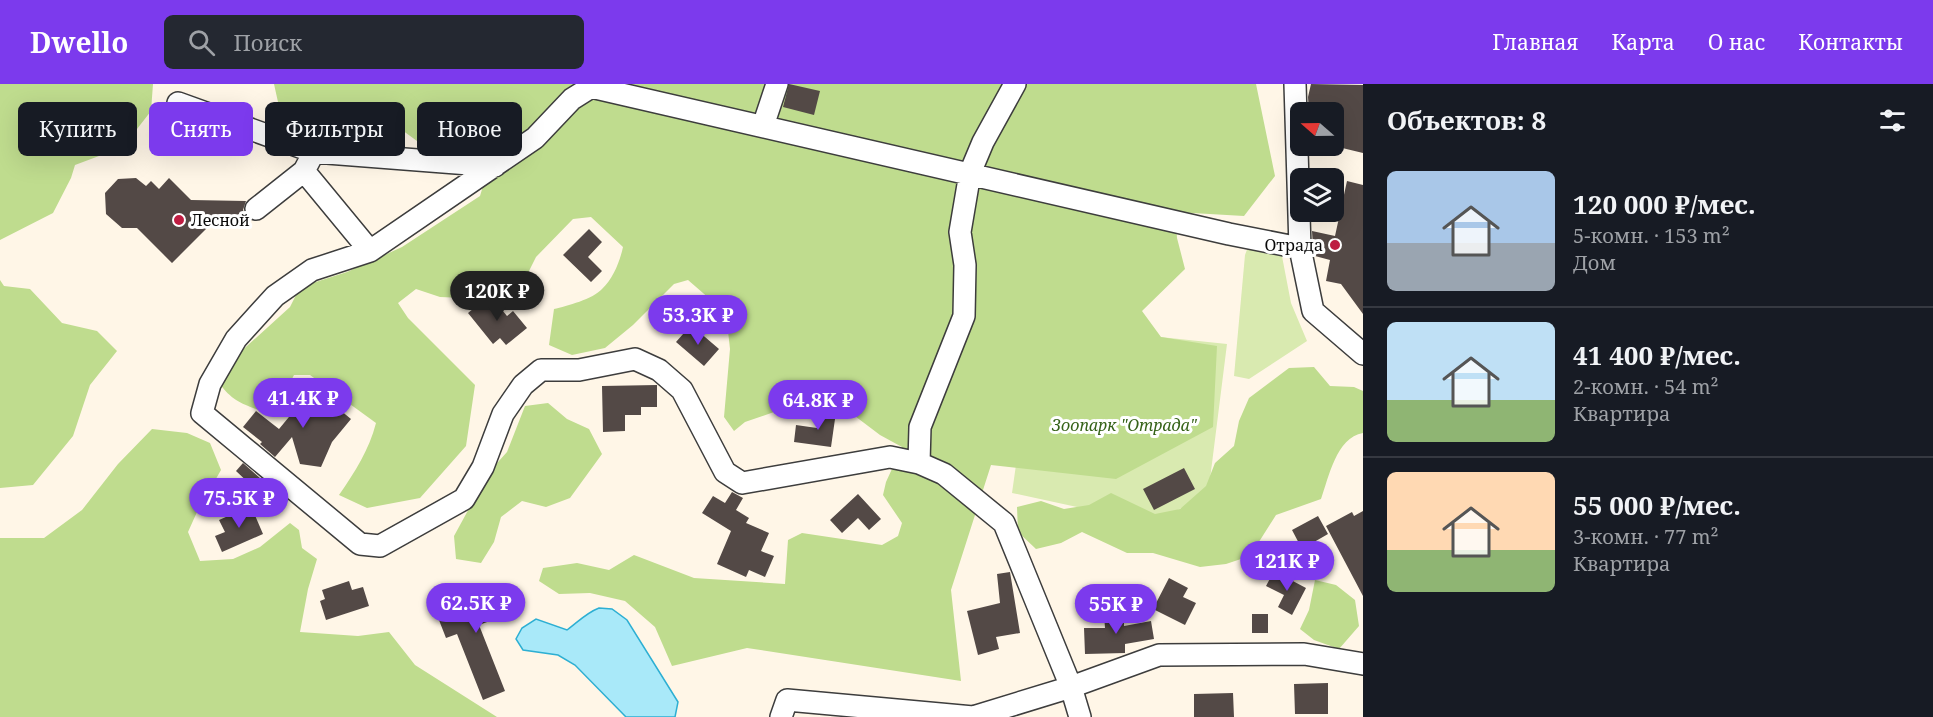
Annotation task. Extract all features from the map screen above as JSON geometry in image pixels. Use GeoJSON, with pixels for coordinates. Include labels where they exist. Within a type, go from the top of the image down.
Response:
{"type":"FeatureCollection","features":[{"type":"Feature","properties":{"kind":"lane"},"geometry":{"type":"LineString","coordinates":[[763,126],[777,84]]}},
{"type":"Feature","properties":{"kind":"lane"},"geometry":{"type":"LineString","coordinates":[[920,463],[920,427],[964,316],[965,265],[960,232],[970,173],[983,142],[1015,84]]}},
{"type":"Feature","properties":{"kind":"lane"},"geometry":{"type":"LineString","coordinates":[[1295,84],[1300,248],[1313,311],[1363,354]]}},
{"type":"Feature","properties":{"kind":"lane"},"geometry":{"type":"LineString","coordinates":[[1080,717],[1071,687],[1004,523],[944,474],[920,463],[890,457],[742,483],[725,472],[682,390],[659,370],[635,359],[579,370],[541,370],[522,385],[503,414],[483,467],[464,499],[380,546],[360,544],[202,413],[210,384],[236,339],[275,296],[312,270],[370,251],[535,138],[572,99],[590,85],[1229,234],[1300,248]]}},
{"type":"Feature","properties":{"kind":"lane"},"geometry":{"type":"LineString","coordinates":[[256,209],[304,171],[312,156]]}},
{"type":"Feature","properties":{"kind":"lane"},"geometry":{"type":"LineString","coordinates":[[366,156],[495,166]]}},
{"type":"Feature","properties":{"kind":"lane"},"geometry":{"type":"LineString","coordinates":[[304,171],[370,251]]}},
{"type":"Feature","properties":{"kind":"lane"},"geometry":{"type":"LineString","coordinates":[[781,717],[787,700],[973,717],[1071,687],[1159,655],[1304,654],[1363,664]]}},
{"type":"Feature","properties":{"kind":"green space"},"geometry":{"type":"Polygon","coordinates":[[[0,84],[153,84],[149,114],[137,129],[137,102],[18,102],[18,156],[99,156],[75,165],[53,213],[0,240],[0,84]]]}},
{"type":"Feature","properties":{"kind":"green space"},"geometry":{"type":"Polygon","coordinates":[[[274,84],[1256,84],[1275,176],[1244,216],[1175,212],[1177,238],[1185,269],[1142,311],[1161,337],[1217,346],[1213,427],[1116,479],[991,465],[951,590],[961,681],[747,648],[672,666],[655,627],[625,601],[590,593],[559,594],[539,581],[543,568],[577,563],[609,570],[634,555],[694,578],[785,584],[788,540],[802,533],[882,545],[898,536],[902,523],[883,495],[886,482],[902,447],[880,435],[835,401],[791,398],[774,412],[745,422],[734,431],[724,417],[730,349],[726,313],[688,280],[674,284],[633,325],[605,348],[572,355],[549,345],[554,309],[580,302],[598,293],[610,280],[620,258],[623,247],[591,217],[573,219],[536,257],[523,283],[495,272],[464,298],[440,297],[416,289],[398,303],[408,318],[475,385],[466,446],[420,498],[367,508],[339,495],[361,460],[376,423],[310,375],[294,375],[279,404],[264,412],[234,398],[219,383],[236,356],[290,307],[300,287],[347,272],[402,247],[480,196],[492,156],[522,156],[522,102],[417,102],[417,141],[405,132],[405,102],[278,102],[274,84]]]}},
{"type":"Feature","properties":{"kind":"green space"},"geometry":{"type":"Polygon","coordinates":[[[1248,247],[1281,251],[1291,303],[1307,341],[1249,379],[1234,376],[1245,255],[1248,247]]]}},
{"type":"Feature","properties":{"kind":"green space"},"geometry":{"type":"Polygon","coordinates":[[[0,280],[4,286],[30,289],[62,323],[97,331],[117,351],[90,385],[73,436],[33,485],[0,488],[0,280]]]}},
{"type":"Feature","properties":{"kind":"green space","name":"Зоопарк \"Отрада\""},"geometry":{"type":"Polygon","coordinates":[[[1036,324],[1227,344],[1208,495],[1151,523],[1012,493],[1036,324]]]}},
{"type":"Feature","properties":{"kind":"green space"},"geometry":{"type":"Polygon","coordinates":[[[1314,367],[1330,386],[1354,387],[1363,391],[1363,433],[1354,436],[1340,450],[1321,499],[1276,515],[1250,556],[1226,564],[1200,567],[1153,553],[1127,553],[1082,532],[1061,543],[1036,549],[1018,532],[1017,507],[1041,501],[1064,509],[1089,505],[1111,493],[1155,514],[1180,509],[1206,486],[1215,463],[1234,446],[1239,421],[1249,398],[1289,368],[1314,367]]]}},
{"type":"Feature","properties":{"kind":"green space"},"geometry":{"type":"Polygon","coordinates":[[[548,403],[567,419],[589,429],[602,454],[570,498],[546,507],[522,501],[501,517],[494,542],[481,563],[456,559],[454,536],[489,472],[507,452],[525,406],[548,403]]]}},
{"type":"Feature","properties":{"kind":"green space"},"geometry":{"type":"Polygon","coordinates":[[[152,429],[187,433],[210,443],[221,470],[188,532],[200,561],[233,559],[260,547],[290,523],[299,530],[302,548],[317,559],[308,589],[300,632],[358,636],[389,632],[415,665],[497,717],[0,717],[0,538],[44,538],[82,510],[118,464],[152,429]]]}},
{"type":"Feature","properties":{"kind":"green space"},"geometry":{"type":"Polygon","coordinates":[[[1315,580],[1336,585],[1355,600],[1359,626],[1339,649],[1314,640],[1300,629],[1309,610],[1315,580]]]}},
{"type":"Feature","properties":{"kind":"water"},"geometry":{"type":"Polygon","coordinates":[[[599,608],[612,609],[627,620],[678,702],[675,717],[626,717],[575,665],[558,655],[523,650],[516,639],[522,628],[536,619],[567,630],[599,608]]]}},
{"type":"Feature","properties":{"kind":"building"},"geometry":{"type":"Polygon","coordinates":[[[789,84],[820,91],[814,115],[783,107],[789,84]]]}},
{"type":"Feature","properties":{"kind":"building"},"geometry":{"type":"Polygon","coordinates":[[[1311,84],[1363,85],[1363,153],[1344,148],[1344,102],[1308,102],[1311,84]]]}},
{"type":"Feature","properties":{"kind":"building","name":"Лесной"},"geometry":{"type":"Polygon","coordinates":[[[136,178],[146,186],[151,181],[159,189],[169,178],[191,200],[246,201],[243,210],[246,216],[245,227],[209,226],[172,263],[137,228],[122,228],[106,214],[105,193],[118,179],[136,178]]]}},
{"type":"Feature","properties":{"kind":"building","name":"Отрада"},"geometry":{"type":"Polygon","coordinates":[[[1347,181],[1363,185],[1363,314],[1341,284],[1326,281],[1330,260],[1315,256],[1313,247],[1312,231],[1335,236],[1338,222],[1344,222],[1344,195],[1347,181]]]}},
{"type":"Feature","properties":{"kind":"building"},"geometry":{"type":"Polygon","coordinates":[[[589,229],[602,242],[588,257],[602,271],[591,282],[563,255],[589,229]]]}},
{"type":"Feature","properties":{"kind":"building"},"geometry":{"type":"Polygon","coordinates":[[[493,299],[507,316],[513,311],[527,328],[506,345],[500,338],[493,344],[468,313],[484,300],[487,304],[493,299]]]}},
{"type":"Feature","properties":{"kind":"building"},"geometry":{"type":"Polygon","coordinates":[[[691,325],[719,349],[704,366],[676,342],[691,325]]]}},
{"type":"Feature","properties":{"kind":"building"},"geometry":{"type":"Polygon","coordinates":[[[657,385],[657,407],[641,407],[641,415],[625,415],[625,431],[603,432],[602,386],[657,385]]]}},
{"type":"Feature","properties":{"kind":"building"},"geometry":{"type":"Polygon","coordinates":[[[313,388],[351,419],[332,442],[321,467],[300,464],[292,437],[275,457],[260,444],[262,442],[243,427],[256,411],[279,429],[313,388]]]}},
{"type":"Feature","properties":{"kind":"building"},"geometry":{"type":"Polygon","coordinates":[[[819,410],[836,412],[831,447],[794,442],[796,425],[817,428],[819,410]]]}},
{"type":"Feature","properties":{"kind":"building"},"geometry":{"type":"Polygon","coordinates":[[[243,463],[260,478],[252,486],[236,471],[243,463]]]}},
{"type":"Feature","properties":{"kind":"building"},"geometry":{"type":"Polygon","coordinates":[[[1184,468],[1195,489],[1154,510],[1143,489],[1184,468]]]}},
{"type":"Feature","properties":{"kind":"building"},"geometry":{"type":"Polygon","coordinates":[[[732,492],[743,498],[736,510],[749,518],[746,523],[769,533],[761,551],[774,556],[765,577],[749,570],[746,577],[717,564],[731,531],[702,513],[713,496],[725,503],[732,492]]]}},
{"type":"Feature","properties":{"kind":"building"},"geometry":{"type":"Polygon","coordinates":[[[858,494],[881,519],[869,530],[858,518],[842,533],[830,520],[858,494]]]}},
{"type":"Feature","properties":{"kind":"building"},"geometry":{"type":"Polygon","coordinates":[[[251,506],[263,534],[222,552],[215,536],[225,532],[219,520],[251,506]]]}},
{"type":"Feature","properties":{"kind":"building"},"geometry":{"type":"Polygon","coordinates":[[[1363,511],[1363,596],[1326,526],[1352,512],[1354,516],[1363,511]]]}},
{"type":"Feature","properties":{"kind":"building"},"geometry":{"type":"Polygon","coordinates":[[[1318,516],[1328,534],[1302,549],[1292,530],[1318,516]]]}},
{"type":"Feature","properties":{"kind":"building"},"geometry":{"type":"Polygon","coordinates":[[[1274,571],[1306,588],[1292,615],[1278,607],[1284,595],[1266,586],[1274,571]]]}},
{"type":"Feature","properties":{"kind":"building"},"geometry":{"type":"Polygon","coordinates":[[[1010,572],[1020,633],[996,637],[999,649],[978,655],[967,611],[1000,603],[997,574],[1010,572]]]}},
{"type":"Feature","properties":{"kind":"building"},"geometry":{"type":"Polygon","coordinates":[[[1169,578],[1188,588],[1183,597],[1196,603],[1185,625],[1153,609],[1169,578]]]}},
{"type":"Feature","properties":{"kind":"building"},"geometry":{"type":"Polygon","coordinates":[[[349,581],[352,590],[363,587],[369,606],[326,620],[320,601],[325,599],[322,590],[349,581]]]}},
{"type":"Feature","properties":{"kind":"building"},"geometry":{"type":"Polygon","coordinates":[[[504,588],[514,612],[479,625],[505,691],[483,700],[457,634],[446,638],[437,615],[447,611],[443,599],[465,591],[470,602],[504,588]]]}},
{"type":"Feature","properties":{"kind":"building"},"geometry":{"type":"Polygon","coordinates":[[[1124,613],[1124,626],[1151,621],[1154,639],[1125,644],[1125,653],[1085,654],[1084,628],[1105,628],[1104,614],[1124,613]]]}},
{"type":"Feature","properties":{"kind":"building"},"geometry":{"type":"Polygon","coordinates":[[[1252,614],[1268,614],[1268,633],[1252,633],[1252,614]]]}},
{"type":"Feature","properties":{"kind":"building"},"geometry":{"type":"Polygon","coordinates":[[[1328,683],[1328,714],[1295,714],[1294,684],[1328,683]]]}},
{"type":"Feature","properties":{"kind":"building"},"geometry":{"type":"Polygon","coordinates":[[[1233,693],[1234,717],[1194,717],[1194,694],[1233,693]]]}},
{"type":"Feature","properties":{"kind":"place","name":"Лесной"},"geometry":{"type":"Point","coordinates":[179,220]}},
{"type":"Feature","properties":{"kind":"place","name":"Отрада"},"geometry":{"type":"Point","coordinates":[1335,245]}}]}
